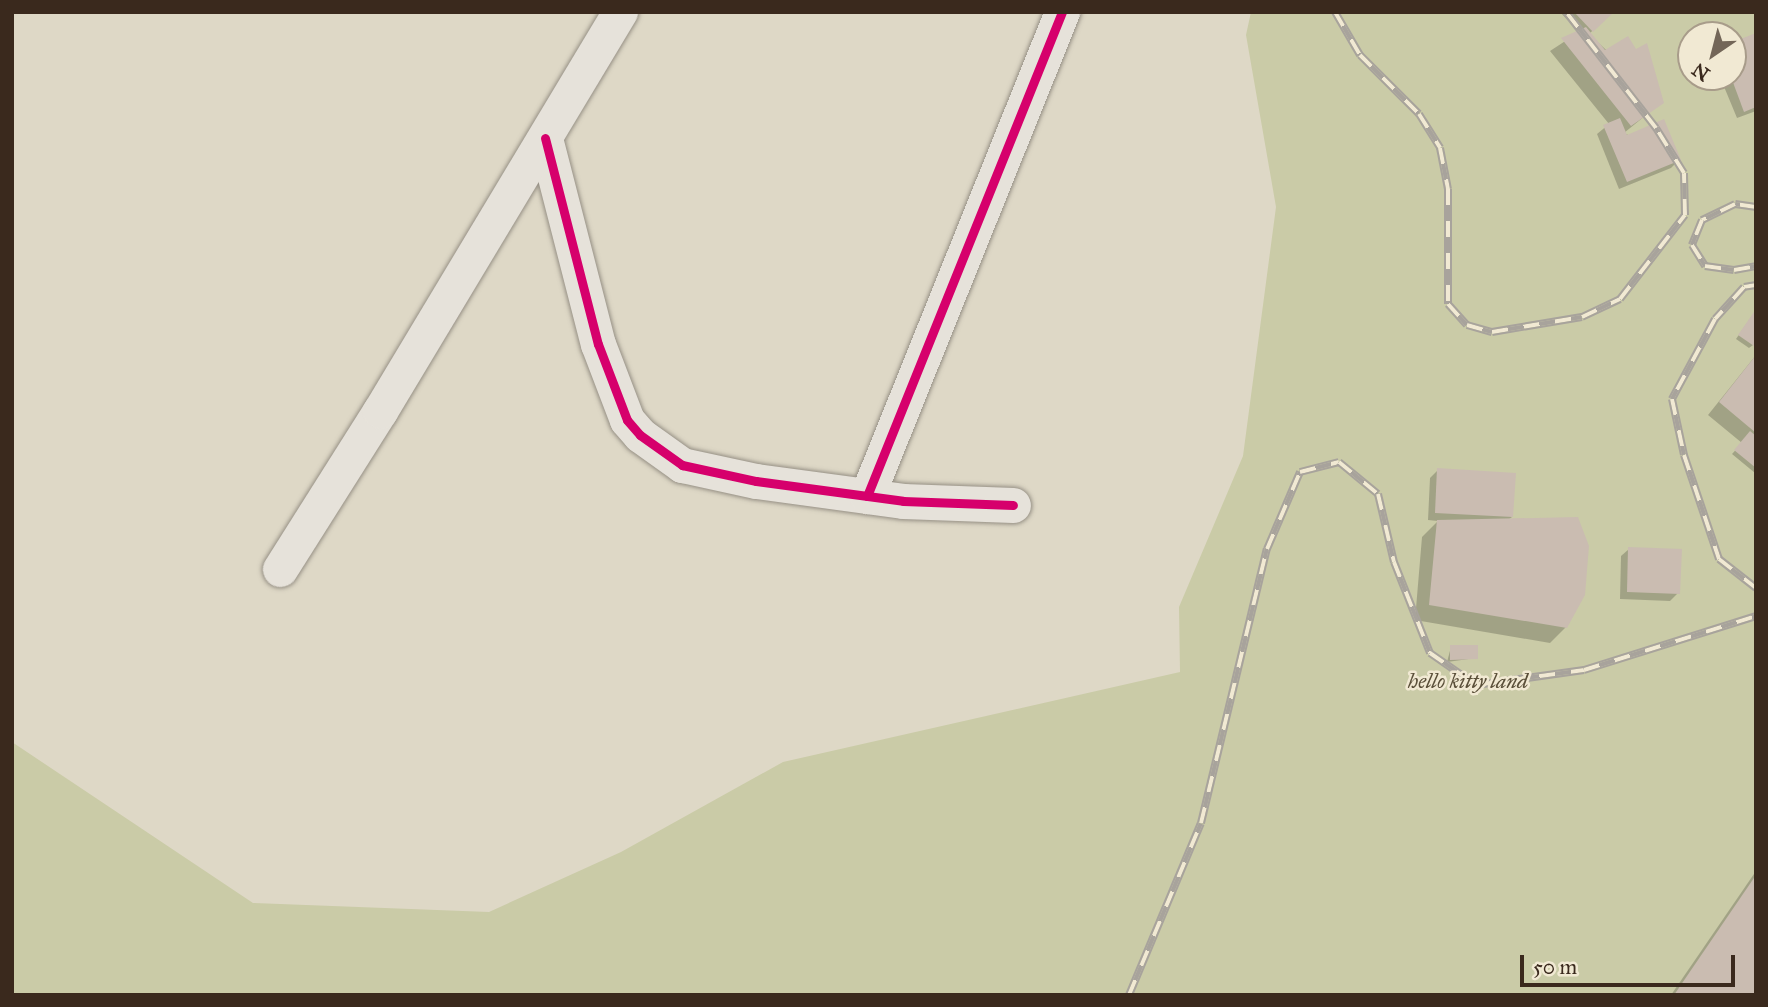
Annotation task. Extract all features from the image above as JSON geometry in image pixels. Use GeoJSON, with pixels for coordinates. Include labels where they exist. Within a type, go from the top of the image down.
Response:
{"type":"FeatureCollection","features":[{"type":"Feature","properties":{"kind":"street"},"geometry":{"type":"LineString","coordinates":[[280,569],[620,12]]}},
{"type":"Feature","properties":{"kind":"street"},"geometry":{"type":"LineString","coordinates":[[867,496],[1062,12]]}},
{"type":"Feature","properties":{"kind":"street"},"geometry":{"type":"LineString","coordinates":[[545,138],[598,344],[627,420],[640,435],[682,465],[867,496],[1013,505]]}},
{"type":"Feature","properties":{"kind":"green space","name":"hello kitty land"},"geometry":{"type":"Polygon","coordinates":[[[1251,12],[1756,12],[1756,995],[12,995],[12,742],[253,903],[489,912],[621,852],[783,762],[1180,672],[1179,607],[1243,456],[1276,207],[1246,35],[1251,12]]]}},
{"type":"Feature","properties":{"kind":"building"},"geometry":{"type":"Polygon","coordinates":[[[1574,12],[1614,12],[1593,32],[1574,12]]]}},
{"type":"Feature","properties":{"kind":"building"},"geometry":{"type":"Polygon","coordinates":[[[1586,27],[1605,50],[1628,36],[1636,49],[1647,43],[1664,103],[1631,126],[1561,38],[1586,27]]]}},
{"type":"Feature","properties":{"kind":"building"},"geometry":{"type":"Polygon","coordinates":[[[1756,33],[1756,107],[1744,112],[1736,91],[1747,91],[1747,37],[1756,33]]]}},
{"type":"Feature","properties":{"kind":"building"},"geometry":{"type":"Polygon","coordinates":[[[1620,118],[1627,135],[1664,119],[1681,160],[1627,182],[1603,125],[1620,118]]]}},
{"type":"Feature","properties":{"kind":"building"},"geometry":{"type":"Polygon","coordinates":[[[1756,309],[1756,344],[1754,346],[1738,335],[1756,309]]]}},
{"type":"Feature","properties":{"kind":"building"},"geometry":{"type":"Polygon","coordinates":[[[1756,355],[1756,433],[1719,402],[1756,355]]]}},
{"type":"Feature","properties":{"kind":"building"},"geometry":{"type":"Polygon","coordinates":[[[1750,431],[1756,436],[1756,468],[1734,450],[1750,431]]]}},
{"type":"Feature","properties":{"kind":"building"},"geometry":{"type":"Polygon","coordinates":[[[1437,468],[1516,473],[1513,517],[1435,513],[1437,468]]]}},
{"type":"Feature","properties":{"kind":"building"},"geometry":{"type":"Polygon","coordinates":[[[1578,517],[1589,546],[1585,595],[1567,628],[1429,605],[1437,520],[1578,517]]]}},
{"type":"Feature","properties":{"kind":"building"},"geometry":{"type":"Polygon","coordinates":[[[1628,547],[1682,549],[1680,594],[1627,592],[1628,547]]]}},
{"type":"Feature","properties":{"kind":"building"},"geometry":{"type":"Polygon","coordinates":[[[1450,645],[1478,645],[1478,659],[1450,660],[1450,645]]]}},
{"type":"Feature","properties":{"kind":"building"},"geometry":{"type":"Polygon","coordinates":[[[1756,875],[1756,995],[1674,995],[1756,875]]]}},
{"type":"Feature","properties":{"kind":"railway"},"geometry":{"type":"LineString","coordinates":[[1335,12],[1360,55],[1419,114],[1440,148],[1448,189],[1448,304],[1467,325],[1492,332],[1582,317],[1620,299],[1685,215],[1684,173],[1656,128],[1566,12]]}},
{"type":"Feature","properties":{"kind":"railway"},"geometry":{"type":"LineString","coordinates":[[1756,207],[1735,204],[1702,220],[1692,245],[1705,266],[1734,270],[1756,266]]}},
{"type":"Feature","properties":{"kind":"railway"},"geometry":{"type":"LineString","coordinates":[[1756,285],[1744,287],[1715,319],[1672,399],[1684,455],[1719,559],[1756,588]]}},
{"type":"Feature","properties":{"kind":"railway"},"geometry":{"type":"LineString","coordinates":[[1129,995],[1201,823],[1267,549],[1300,472],[1339,462],[1378,494],[1394,562],[1430,653],[1476,685],[1584,670],[1756,616]]}},
{"type":"Feature","properties":{"kind":"cycle path"},"geometry":{"type":"LineString","coordinates":[[867,496],[1062,12]]}},
{"type":"Feature","properties":{"kind":"cycle path"},"geometry":{"type":"LineString","coordinates":[[545,138],[598,344],[627,420],[640,435],[682,465],[756,481],[903,501],[1013,505]]}}]}
